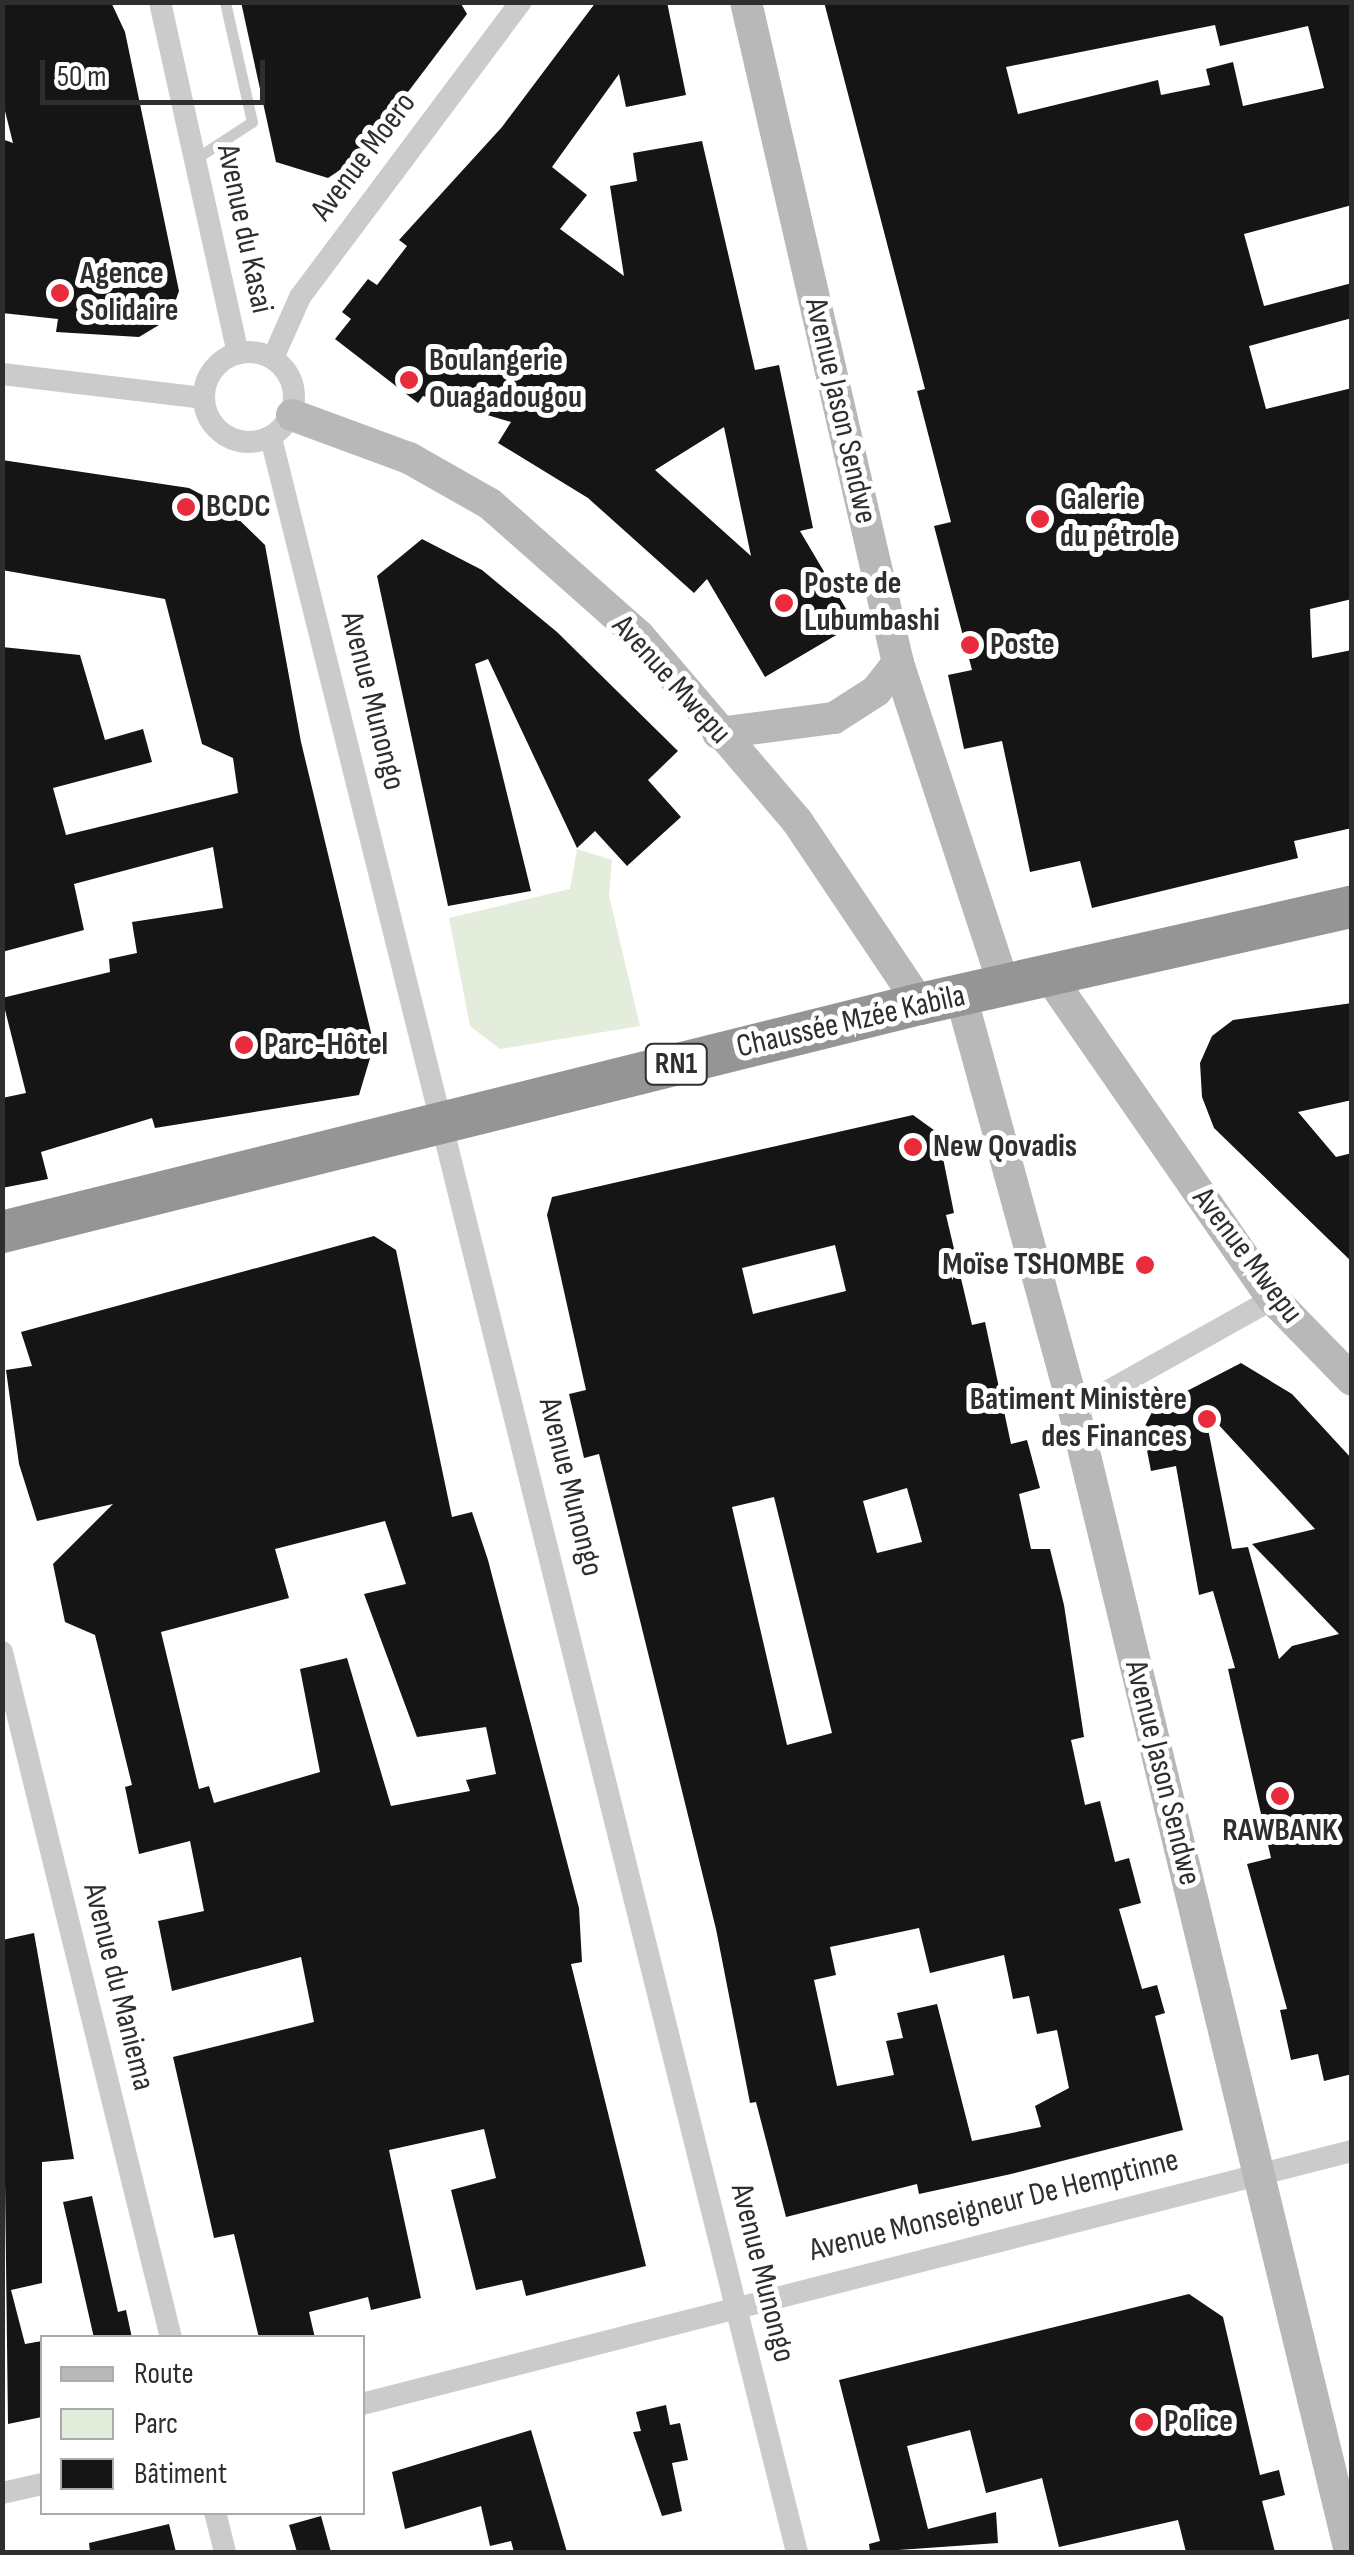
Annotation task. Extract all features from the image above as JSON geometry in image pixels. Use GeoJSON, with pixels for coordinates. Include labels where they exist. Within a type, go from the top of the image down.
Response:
{"type":"FeatureCollection","features":[{"type":"Feature","properties":{"kind":"highway","name":"Chaussée Mzée Kabila"},"geometry":{"type":"LineString","coordinates":[[2,1232],[940,1000],[1352,907]]}},
{"type":"Feature","properties":{"kind":"street","name":"Avenue du Kasai"},"geometry":{"type":"LineString","coordinates":[[160,2],[238,353]]}},
{"type":"Feature","properties":{"kind":"street","name":"Avenue Moero"},"geometry":{"type":"LineString","coordinates":[[274,358],[300,296],[521,2]]}},
{"type":"Feature","properties":{"kind":"street","name":"Avenue Jason Sendwe"},"geometry":{"type":"LineString","coordinates":[[746,2],[898,663],[1004,986]]}},
{"type":"Feature","properties":{"kind":"street","name":"Avenue du Kasai"},"geometry":{"type":"LineString","coordinates":[[203,398],[213,369],[238,353],[274,358],[293,383],[282,426]]}},
{"type":"Feature","properties":{"kind":"street"},"geometry":{"type":"LineString","coordinates":[[2,374],[203,398],[218,431],[253,443],[282,426]]}},
{"type":"Feature","properties":{"kind":"street","name":"Avenue Mwepu"},"geometry":{"type":"LineString","coordinates":[[282,426],[409,458],[490,504],[639,636],[797,821],[940,1000]]}},
{"type":"Feature","properties":{"kind":"street","name":"Avenue Munongo"},"geometry":{"type":"LineString","coordinates":[[282,426],[447,1121],[797,2552]]}},
{"type":"Feature","properties":{"kind":"street"},"geometry":{"type":"LineString","coordinates":[[718,733],[834,718],[876,692],[898,663]]}},
{"type":"Feature","properties":{"kind":"street","name":"Avenue Mwepu"},"geometry":{"type":"LineString","coordinates":[[1049,976],[1273,1300],[1352,1380]]}},
{"type":"Feature","properties":{"kind":"street","name":"Avenue Jason Sendwe"},"geometry":{"type":"LineString","coordinates":[[940,1000],[1074,1410],[1350,2552]]}},
{"type":"Feature","properties":{"kind":"street"},"geometry":{"type":"LineString","coordinates":[[1074,1410],[1273,1300]]}},
{"type":"Feature","properties":{"kind":"street","name":"Avenue du Maniema"},"geometry":{"type":"LineString","coordinates":[[2,1652],[170,2335]]}},
{"type":"Feature","properties":{"kind":"street","name":"Avenue Monseigneur De Hemptinne"},"geometry":{"type":"LineString","coordinates":[[365,2403],[736,2305],[1352,2151]]}},
{"type":"Feature","properties":{"kind":"street"},"geometry":{"type":"LineString","coordinates":[[2,2494],[40,2484]]}},
{"type":"Feature","properties":{"kind":"street"},"geometry":{"type":"LineString","coordinates":[[215,2515],[225,2552]]}},
{"type":"Feature","properties":{"kind":"lane"},"geometry":{"type":"LineString","coordinates":[[195,159],[252,122],[225,2]]}},
{"type":"Feature","properties":{"kind":"green space"},"geometry":{"type":"Polygon","coordinates":[[[577,849],[612,860],[609,896],[640,1026],[500,1049],[470,1026],[449,918],[570,889],[577,849]]]}},
{"type":"Feature","properties":{"kind":"building"},"geometry":{"type":"Polygon","coordinates":[[[2,2],[111,2],[125,32],[179,291],[169,319],[139,337],[56,332],[58,319],[2,313],[2,139],[13,143],[2,99],[2,2]]]}},
{"type":"Feature","properties":{"kind":"building"},"geometry":{"type":"Polygon","coordinates":[[[241,2],[460,2],[467,14],[358,158],[328,178],[276,162],[241,2]]]}},
{"type":"Feature","properties":{"kind":"building"},"geometry":{"type":"Polygon","coordinates":[[[596,2],[667,2],[686,95],[626,107],[619,74],[552,167],[587,195],[560,229],[624,276],[610,186],[637,181],[633,153],[702,141],[755,370],[779,365],[813,528],[800,531],[855,624],[765,677],[707,579],[694,593],[588,498],[498,443],[511,422],[423,396],[418,403],[335,339],[351,319],[342,312],[368,279],[377,285],[407,246],[399,240],[502,127],[596,2]],[[724,427],[655,470],[751,556],[724,427]]]}},
{"type":"Feature","properties":{"kind":"building"},"geometry":{"type":"Polygon","coordinates":[[[824,2],[1352,2],[1352,205],[1244,234],[1264,306],[1352,283],[1352,318],[1249,346],[1266,409],[1352,388],[1352,599],[1310,609],[1312,658],[1352,650],[1352,828],[1294,841],[1298,858],[1092,908],[1080,861],[1030,872],[1002,741],[964,749],[948,675],[972,670],[934,526],[951,522],[917,391],[925,389],[824,2]],[[1215,25],[1006,67],[1018,114],[1158,80],[1161,95],[1210,85],[1206,69],[1233,62],[1243,106],[1324,88],[1308,26],[1220,46],[1215,25]]]}},
{"type":"Feature","properties":{"kind":"building"},"geometry":{"type":"Polygon","coordinates":[[[2,460],[189,488],[227,508],[265,545],[301,742],[374,1045],[359,1095],[155,1128],[152,1118],[41,1152],[48,1179],[2,1188],[2,1098],[26,1093],[2,998],[110,972],[109,959],[137,953],[132,922],[223,908],[213,847],[74,884],[84,930],[2,952],[2,647],[80,655],[105,740],[143,729],[152,762],[53,788],[66,835],[238,793],[233,758],[202,744],[165,599],[2,570],[2,460]]]}},
{"type":"Feature","properties":{"kind":"building"},"geometry":{"type":"Polygon","coordinates":[[[422,539],[482,570],[557,632],[678,751],[648,780],[681,817],[627,866],[595,831],[577,848],[488,659],[475,664],[531,891],[448,906],[377,576],[422,539]]]}},
{"type":"Feature","properties":{"kind":"building"},"geometry":{"type":"Polygon","coordinates":[[[1352,1003],[1352,1100],[1298,1112],[1336,1157],[1352,1153],[1352,1262],[1214,1128],[1202,1097],[1200,1063],[1212,1036],[1233,1020],[1352,1003]]]}},
{"type":"Feature","properties":{"kind":"building"},"geometry":{"type":"Polygon","coordinates":[[[913,1115],[938,1133],[954,1213],[946,1215],[972,1325],[985,1322],[1011,1444],[1027,1440],[1040,1488],[1019,1494],[1031,1549],[1050,1549],[1064,1605],[1084,1737],[1071,1740],[1085,1805],[1100,1801],[1115,1862],[1129,1858],[1141,1903],[1119,1909],[1142,1989],[1157,1985],[1165,2013],[1155,2016],[1183,2130],[1011,2174],[919,2194],[917,2184],[786,2217],[756,2102],[750,2103],[716,1929],[599,1454],[584,1458],[569,1394],[586,1390],[547,1215],[552,1197],[913,1115]],[[835,1245],[742,1268],[753,1314],[846,1291],[835,1245]],[[907,1488],[863,1501],[877,1553],[922,1542],[907,1488]],[[774,1497],[732,1507],[787,1745],[832,1733],[774,1497]],[[919,1928],[830,1947],[836,1975],[814,1980],[837,2086],[894,2075],[886,2041],[903,2038],[897,2013],[937,2004],[972,2141],[1041,2127],[1035,2106],[1069,2088],[1057,2030],[1037,2034],[1029,1996],[1013,1999],[1004,1955],[930,1973],[919,1928]]]}},
{"type":"Feature","properties":{"kind":"building"},"geometry":{"type":"Polygon","coordinates":[[[374,1236],[396,1250],[452,1517],[472,1512],[488,1560],[579,1908],[582,1962],[571,1964],[646,2266],[526,2296],[522,2280],[476,2290],[451,2190],[496,2178],[484,2129],[389,2150],[421,2298],[371,2310],[368,2297],[309,2312],[314,2335],[258,2335],[234,2234],[214,2238],[173,2057],[314,2022],[301,1957],[172,1991],[158,1921],[204,1911],[190,1841],[139,1854],[125,1787],[132,1785],[95,1635],[65,1622],[53,1564],[113,1504],[37,1521],[19,1464],[6,1370],[32,1366],[21,1332],[374,1236]],[[385,1521],[275,1549],[289,1598],[161,1632],[199,1789],[209,1786],[214,1803],[320,1772],[300,1669],[347,1658],[391,1806],[470,1791],[466,1780],[496,1774],[486,1727],[417,1737],[364,1594],[406,1584],[385,1521]]]}},
{"type":"Feature","properties":{"kind":"building"},"geometry":{"type":"Polygon","coordinates":[[[1241,1363],[1292,1394],[1352,1459],[1352,2074],[1324,2081],[1318,2054],[1291,2060],[1280,2010],[1287,2009],[1247,1864],[1271,1858],[1228,1669],[1235,1668],[1213,1591],[1199,1595],[1176,1466],[1151,1471],[1143,1430],[1154,1408],[1241,1363]],[[1204,1409],[1232,1549],[1248,1547],[1279,1659],[1292,1646],[1339,1634],[1252,1544],[1315,1529],[1204,1409]]]}},
{"type":"Feature","properties":{"kind":"building"},"geometry":{"type":"Polygon","coordinates":[[[34,1933],[74,2159],[42,2162],[42,2283],[11,2290],[25,2344],[40,2341],[40,2417],[8,2424],[2,1940],[34,1933]]]}},
{"type":"Feature","properties":{"kind":"building"},"geometry":{"type":"Polygon","coordinates":[[[92,2196],[118,2312],[126,2310],[131,2335],[93,2335],[63,2202],[92,2196]]]}},
{"type":"Feature","properties":{"kind":"building"},"geometry":{"type":"Polygon","coordinates":[[[1189,2294],[1223,2317],[1260,2475],[1279,2470],[1285,2495],[1262,2501],[1275,2552],[1186,2552],[1178,2520],[1059,2547],[1042,2478],[986,2493],[970,2430],[907,2446],[928,2529],[996,2512],[998,2543],[870,2552],[869,2544],[880,2541],[839,2380],[1189,2294]]]}},
{"type":"Feature","properties":{"kind":"building"},"geometry":{"type":"Polygon","coordinates":[[[666,2405],[670,2425],[680,2423],[688,2460],[672,2463],[682,2511],[662,2516],[633,2432],[641,2431],[636,2412],[666,2405]]]}},
{"type":"Feature","properties":{"kind":"building"},"geometry":{"type":"Polygon","coordinates":[[[531,2430],[567,2552],[514,2552],[511,2541],[490,2546],[481,2506],[405,2529],[392,2472],[531,2430]]]}},
{"type":"Feature","properties":{"kind":"building"},"geometry":{"type":"Polygon","coordinates":[[[321,2516],[331,2552],[297,2552],[289,2525],[321,2516]]]}},
{"type":"Feature","properties":{"kind":"building"},"geometry":{"type":"Polygon","coordinates":[[[169,2524],[176,2552],[90,2552],[89,2543],[169,2524]]]}},
{"type":"Feature","properties":{"kind":"place","name":"Agence Solidaire"},"geometry":{"type":"Point","coordinates":[60,293]}},
{"type":"Feature","properties":{"kind":"place","name":"Boulangerie Ouagadougou"},"geometry":{"type":"Point","coordinates":[409,380]}},
{"type":"Feature","properties":{"kind":"place","name":"BCDC"},"geometry":{"type":"Point","coordinates":[186,507]}},
{"type":"Feature","properties":{"kind":"place","name":"Galerie du pétrole"},"geometry":{"type":"Point","coordinates":[1040,519]}},
{"type":"Feature","properties":{"kind":"place","name":"Poste de Lubumbashi"},"geometry":{"type":"Point","coordinates":[784,603]}},
{"type":"Feature","properties":{"kind":"place","name":"Poste"},"geometry":{"type":"Point","coordinates":[970,645]}},
{"type":"Feature","properties":{"kind":"place","name":"Parc-Hôtel"},"geometry":{"type":"Point","coordinates":[244,1045]}},
{"type":"Feature","properties":{"kind":"place","name":"New Qovadis"},"geometry":{"type":"Point","coordinates":[913,1147]}},
{"type":"Feature","properties":{"kind":"place","name":"Moïse TSHOMBE"},"geometry":{"type":"Point","coordinates":[1145,1265]}},
{"type":"Feature","properties":{"kind":"place","name":"Batiment Ministère des Finances"},"geometry":{"type":"Point","coordinates":[1207,1419]}},
{"type":"Feature","properties":{"kind":"place","name":"RAWBANK"},"geometry":{"type":"Point","coordinates":[1280,1796]}},
{"type":"Feature","properties":{"kind":"place","name":"Police"},"geometry":{"type":"Point","coordinates":[1144,2422]}}]}
